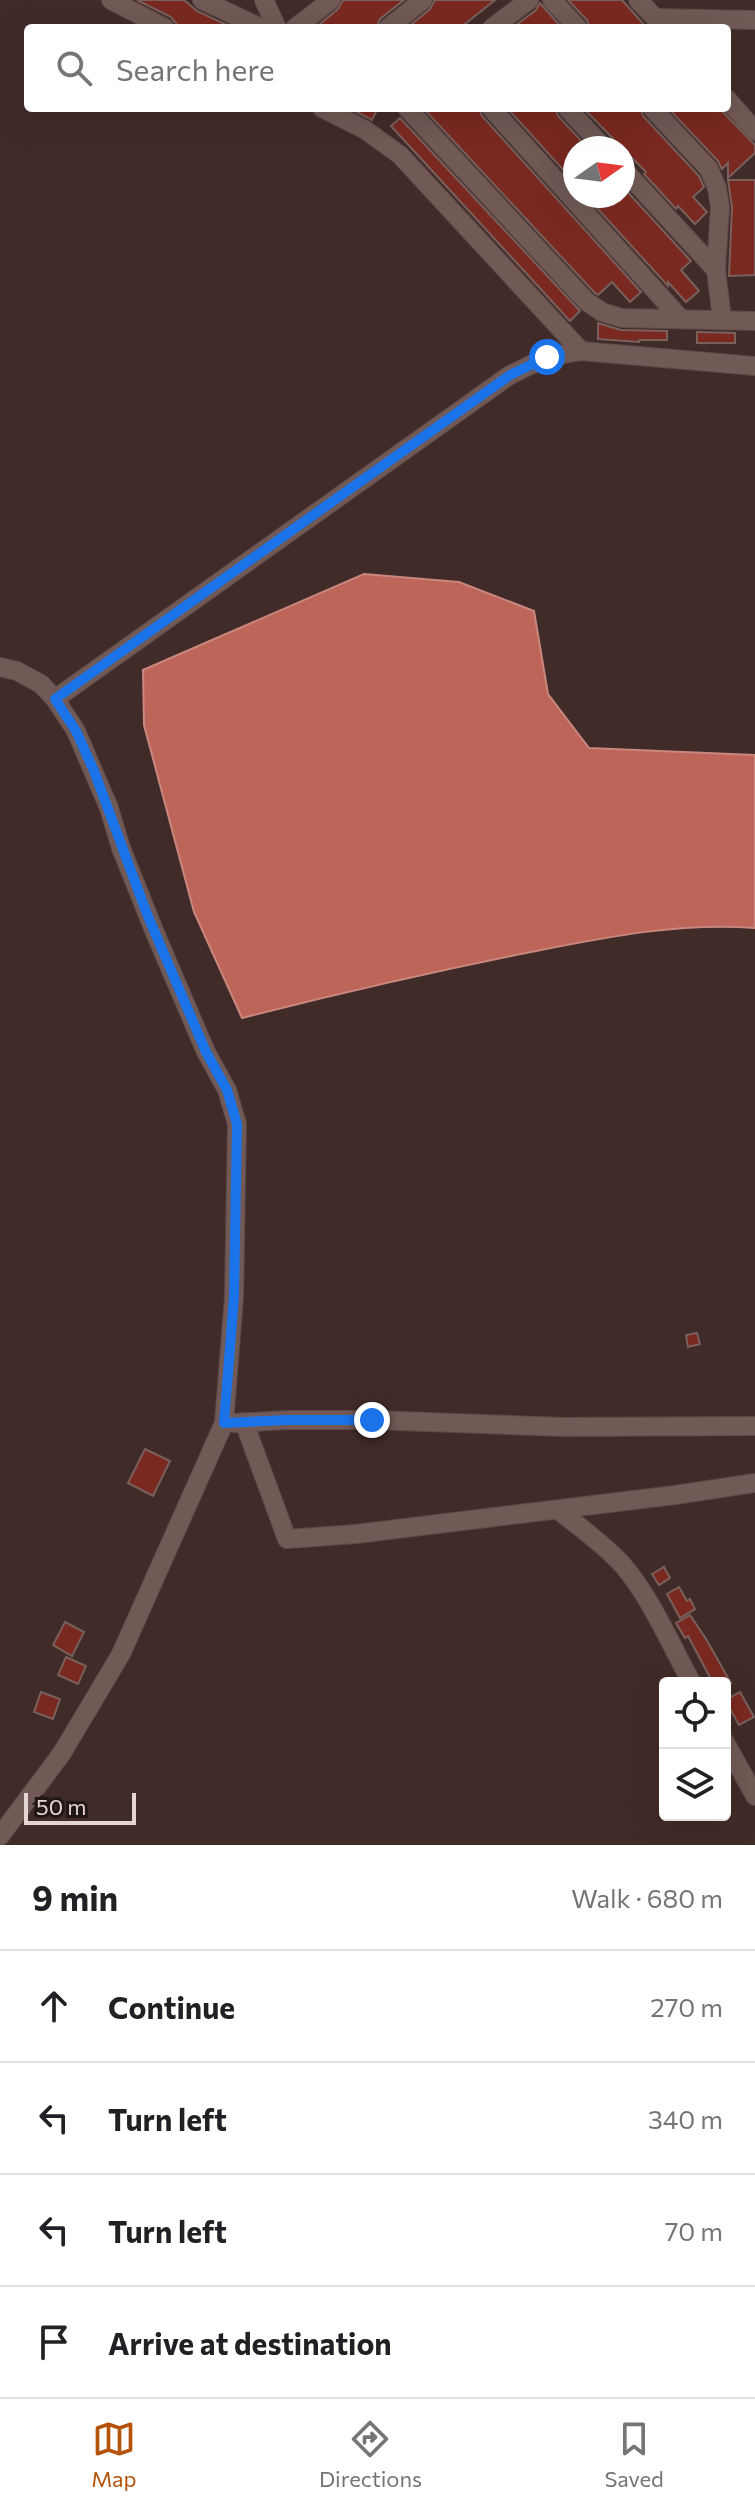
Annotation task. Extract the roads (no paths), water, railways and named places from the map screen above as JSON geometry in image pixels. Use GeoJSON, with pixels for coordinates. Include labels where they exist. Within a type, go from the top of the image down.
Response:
{"type":"FeatureCollection","features":[{"type":"Feature","properties":{"kind":"street"},"geometry":{"type":"LineString","coordinates":[[111,0],[157,24]]}},
{"type":"Feature","properties":{"kind":"street"},"geometry":{"type":"LineString","coordinates":[[202,0],[253,24]]}},
{"type":"Feature","properties":{"kind":"street"},"geometry":{"type":"LineString","coordinates":[[264,0],[275,24]]}},
{"type":"Feature","properties":{"kind":"street"},"geometry":{"type":"LineString","coordinates":[[300,24],[331,0]]}},
{"type":"Feature","properties":{"kind":"street"},"geometry":{"type":"LineString","coordinates":[[393,24],[423,0]]}},
{"type":"Feature","properties":{"kind":"street"},"geometry":{"type":"LineString","coordinates":[[498,24],[529,0]]}},
{"type":"Feature","properties":{"kind":"street"},"geometry":{"type":"LineString","coordinates":[[552,0],[574,24]]}},
{"type":"Feature","properties":{"kind":"street"},"geometry":{"type":"LineString","coordinates":[[651,11],[718,10],[755,20]]}},
{"type":"Feature","properties":{"kind":"street"},"geometry":{"type":"LineString","coordinates":[[731,104],[755,131]]}},
{"type":"Feature","properties":{"kind":"street"},"geometry":{"type":"LineString","coordinates":[[330,112],[364,129],[400,155],[581,351]]}},
{"type":"Feature","properties":{"kind":"street"},"geometry":{"type":"LineString","coordinates":[[411,112],[586,301],[602,312],[622,318],[755,321]]}},
{"type":"Feature","properties":{"kind":"street"},"geometry":{"type":"LineString","coordinates":[[495,112],[680,318]]}},
{"type":"Feature","properties":{"kind":"street"},"geometry":{"type":"LineString","coordinates":[[571,112],[593,136]]}},
{"type":"Feature","properties":{"kind":"street"},"geometry":{"type":"LineString","coordinates":[[656,112],[709,169],[717,188],[720,207],[716,270],[722,319]]}},
{"type":"Feature","properties":{"kind":"street"},"geometry":{"type":"LineString","coordinates":[[635,182],[716,270]]}},
{"type":"Feature","properties":{"kind":"street"},"geometry":{"type":"LineString","coordinates":[[55,699],[510,375],[547,357],[581,351],[755,366]]}},
{"type":"Feature","properties":{"kind":"street"},"geometry":{"type":"LineString","coordinates":[[0,667],[31,677],[55,699],[76,731],[151,924],[206,1052],[233,1106],[237,1124],[235,1254],[224,1423],[121,1654],[62,1753],[0,1836]]}},
{"type":"Feature","properties":{"kind":"street"},"geometry":{"type":"LineString","coordinates":[[224,1423],[372,1420],[564,1427],[755,1426]]}},
{"type":"Feature","properties":{"kind":"street"},"geometry":{"type":"LineString","coordinates":[[244,1422],[287,1539],[558,1510],[755,1483]]}},
{"type":"Feature","properties":{"kind":"street"},"geometry":{"type":"LineString","coordinates":[[558,1510],[605,1546],[623,1565],[689,1677]]}},
{"type":"Feature","properties":{"kind":"street"},"geometry":{"type":"LineString","coordinates":[[729,1749],[755,1796]]}}]}
